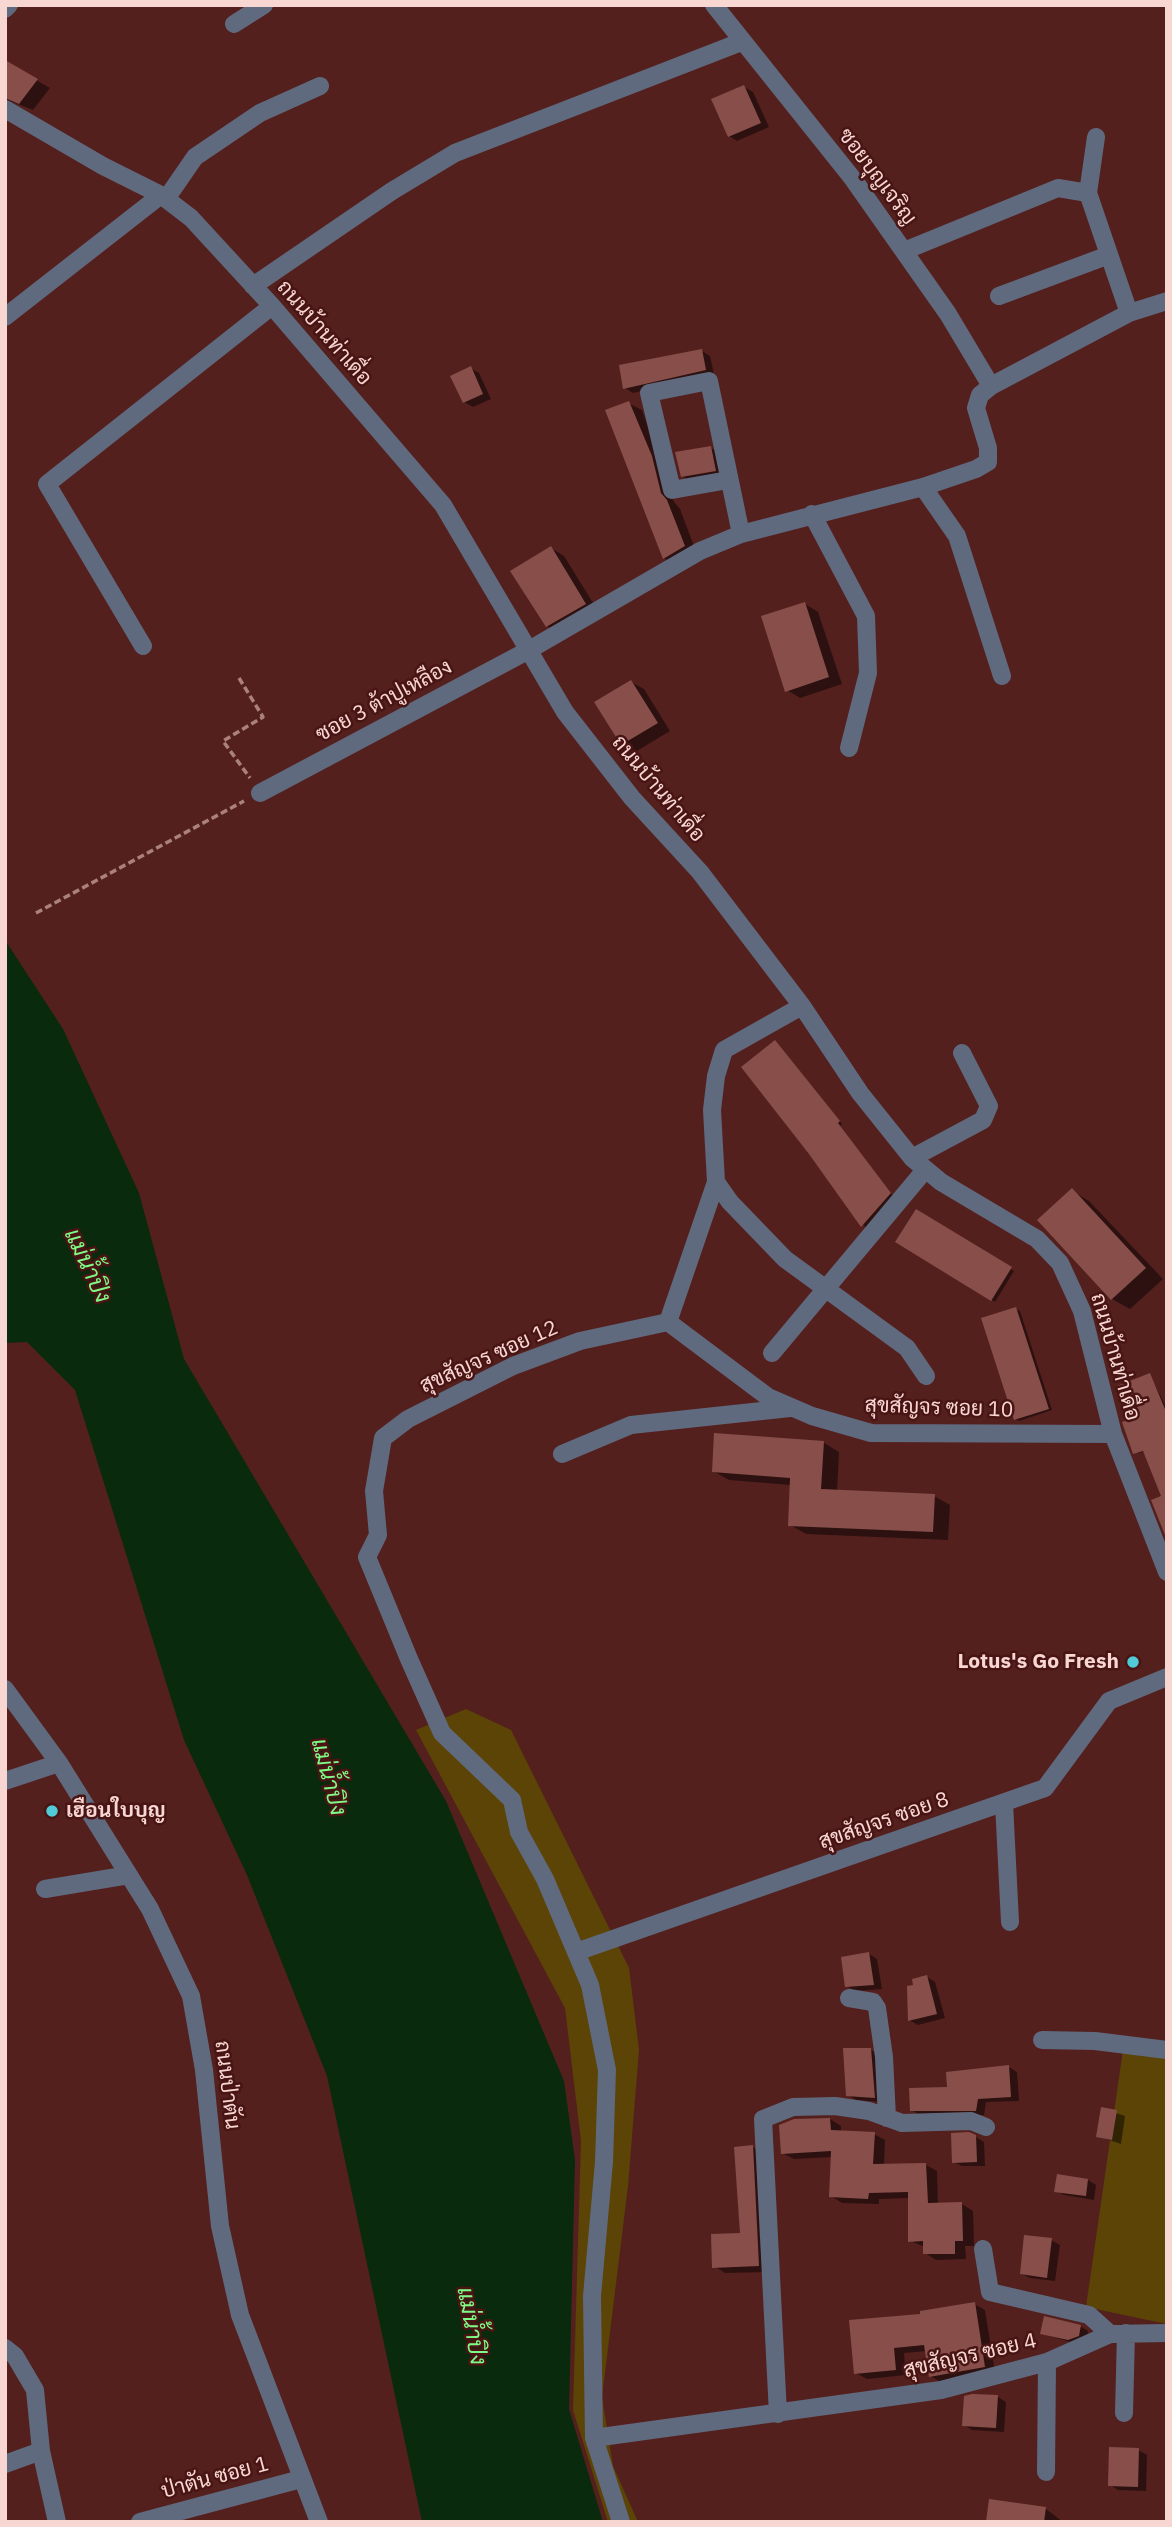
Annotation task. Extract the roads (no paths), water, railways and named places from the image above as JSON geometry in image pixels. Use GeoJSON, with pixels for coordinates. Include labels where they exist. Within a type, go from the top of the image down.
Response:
{"type":"FeatureCollection","features":[{"type":"Feature","properties":{"kind":"street"},"geometry":{"type":"LineString","coordinates":[[5,9],[9,5]]}},
{"type":"Feature","properties":{"kind":"street"},"geometry":{"type":"LineString","coordinates":[[234,24],[264,5]]}},
{"type":"Feature","properties":{"kind":"street","name":"ซอยบุญเจริญ"},"geometry":{"type":"LineString","coordinates":[[714,5],[740,42],[853,179],[948,313],[991,386]]}},
{"type":"Feature","properties":{"kind":"street"},"geometry":{"type":"LineString","coordinates":[[253,286],[392,191],[455,153],[740,42]]}},
{"type":"Feature","properties":{"kind":"street"},"geometry":{"type":"LineString","coordinates":[[5,317],[164,197],[195,158],[260,113],[320,86]]}},
{"type":"Feature","properties":{"kind":"street","name":"ถนนบ้านท่าเดื่อ"},"geometry":{"type":"LineString","coordinates":[[5,109],[103,166],[164,197],[191,218],[272,306],[443,505],[528,650],[574,722],[632,798],[700,873],[802,1006],[860,1093],[919,1163],[1037,1239],[1060,1264],[1082,1311],[1113,1434],[1167,1572]]}},
{"type":"Feature","properties":{"kind":"street"},"geometry":{"type":"LineString","coordinates":[[1096,138],[1088,193],[1129,313]]}},
{"type":"Feature","properties":{"kind":"street"},"geometry":{"type":"LineString","coordinates":[[904,251],[1058,188],[1088,193]]}},
{"type":"Feature","properties":{"kind":"street"},"geometry":{"type":"LineString","coordinates":[[999,296],[1109,255]]}},
{"type":"Feature","properties":{"kind":"street"},"geometry":{"type":"LineString","coordinates":[[991,386],[1129,313],[1167,301]]}},
{"type":"Feature","properties":{"kind":"street"},"geometry":{"type":"LineString","coordinates":[[143,646],[47,484],[272,306]]}},
{"type":"Feature","properties":{"kind":"street"},"geometry":{"type":"LineString","coordinates":[[728,480],[672,490],[649,393],[709,382],[741,534]]}},
{"type":"Feature","properties":{"kind":"street","name":"ซอย 3 ต้าปูเหลือง"},"geometry":{"type":"LineString","coordinates":[[260,793],[528,650],[700,551],[741,534],[923,487],[976,469],[988,461],[988,449],[976,408],[980,395],[991,386]]}},
{"type":"Feature","properties":{"kind":"street"},"geometry":{"type":"LineString","coordinates":[[923,487],[957,536],[1002,677]]}},
{"type":"Feature","properties":{"kind":"street"},"geometry":{"type":"LineString","coordinates":[[812,514],[866,616],[868,673],[849,748]]}},
{"type":"Feature","properties":{"kind":"street"},"geometry":{"type":"LineString","coordinates":[[668,1322],[716,1182],[712,1110],[716,1076],[724,1050],[802,1006]]}},
{"type":"Feature","properties":{"kind":"street"},"geometry":{"type":"LineString","coordinates":[[772,1353],[919,1163],[983,1120],[989,1106],[962,1053]]}},
{"type":"Feature","properties":{"kind":"street"},"geometry":{"type":"LineString","coordinates":[[716,1182],[730,1202],[785,1259],[907,1348],[926,1376]]}},
{"type":"Feature","properties":{"kind":"street","name":"สุขสัญจร ซอย 10"},"geometry":{"type":"LineString","coordinates":[[668,1322],[768,1397],[793,1408],[871,1433],[1113,1434]]}},
{"type":"Feature","properties":{"kind":"street","name":"สุขสัญจร ซอย 12"},"geometry":{"type":"LineString","coordinates":[[576,1952],[545,1879],[519,1832],[512,1800],[442,1733],[378,1587],[368,1557],[378,1535],[374,1491],[383,1438],[408,1419],[513,1366],[580,1341],[668,1322]]}},
{"type":"Feature","properties":{"kind":"street"},"geometry":{"type":"LineString","coordinates":[[562,1454],[631,1425],[793,1408]]}},
{"type":"Feature","properties":{"kind":"street","name":"สุขสัญจร ซอย 8"},"geometry":{"type":"LineString","coordinates":[[576,1952],[1045,1788],[1109,1701],[1167,1677]]}},
{"type":"Feature","properties":{"kind":"street","name":"ถนนป่าตัน"},"geometry":{"type":"LineString","coordinates":[[5,1689],[59,1763],[150,1909],[191,1996],[204,2070],[220,2226],[240,2315],[319,2522]]}},
{"type":"Feature","properties":{"kind":"street"},"geometry":{"type":"LineString","coordinates":[[5,1781],[59,1763]]}},
{"type":"Feature","properties":{"kind":"street"},"geometry":{"type":"LineString","coordinates":[[1004,1803],[1010,1922]]}},
{"type":"Feature","properties":{"kind":"street"},"geometry":{"type":"LineString","coordinates":[[46,1889],[129,1875]]}},
{"type":"Feature","properties":{"kind":"street"},"geometry":{"type":"LineString","coordinates":[[576,1952],[590,1985],[607,2070],[604,2162],[592,2296],[594,2438],[621,2522]]}},
{"type":"Feature","properties":{"kind":"street"},"geometry":{"type":"LineString","coordinates":[[849,1998],[873,2002],[877,2008],[884,2057],[887,2118]]}},
{"type":"Feature","properties":{"kind":"street"},"geometry":{"type":"LineString","coordinates":[[1042,2040],[1095,2041],[1167,2050]]}},
{"type":"Feature","properties":{"kind":"street"},"geometry":{"type":"LineString","coordinates":[[778,2414],[762,2119],[793,2107],[835,2106],[902,2123],[977,2121],[986,2127]]}},
{"type":"Feature","properties":{"kind":"street"},"geometry":{"type":"LineString","coordinates":[[983,2249],[990,2291],[1089,2315],[1118,2334],[1124,2413]]}},
{"type":"Feature","properties":{"kind":"street","name":"สุขสัญจร ซอย 4"},"geometry":{"type":"LineString","coordinates":[[594,2438],[941,2390],[1047,2362],[1118,2334],[1167,2333]]}},
{"type":"Feature","properties":{"kind":"street"},"geometry":{"type":"LineString","coordinates":[[5,2348],[15,2356],[35,2390],[41,2451],[57,2522]]}},
{"type":"Feature","properties":{"kind":"street"},"geometry":{"type":"LineString","coordinates":[[1046,2472],[1047,2362]]}},
{"type":"Feature","properties":{"kind":"street"},"geometry":{"type":"LineString","coordinates":[[5,2463],[41,2451]]}},
{"type":"Feature","properties":{"kind":"street","name":"ป่าตัน ซอย 1"},"geometry":{"type":"LineString","coordinates":[[140,2522],[301,2479]]}},
{"type":"Feature","properties":{"kind":"water","name":"แม่น้ำปิง"},"geometry":{"type":"Polygon","coordinates":[[[5,940],[63,1029],[139,1193],[184,1359],[446,1801],[564,2081],[575,2160],[569,2409],[603,2522],[422,2522],[327,2076],[247,1875],[184,1740],[75,1390],[27,1342],[5,1343],[5,940]]]}},
{"type":"Feature","properties":{"kind":"place","name":"Lotus's Go Fresh"},"geometry":{"type":"Point","coordinates":[1133,1662]}},
{"type":"Feature","properties":{"kind":"place","name":"เฮือนใบบุญ"},"geometry":{"type":"Point","coordinates":[52,1811]}}]}
